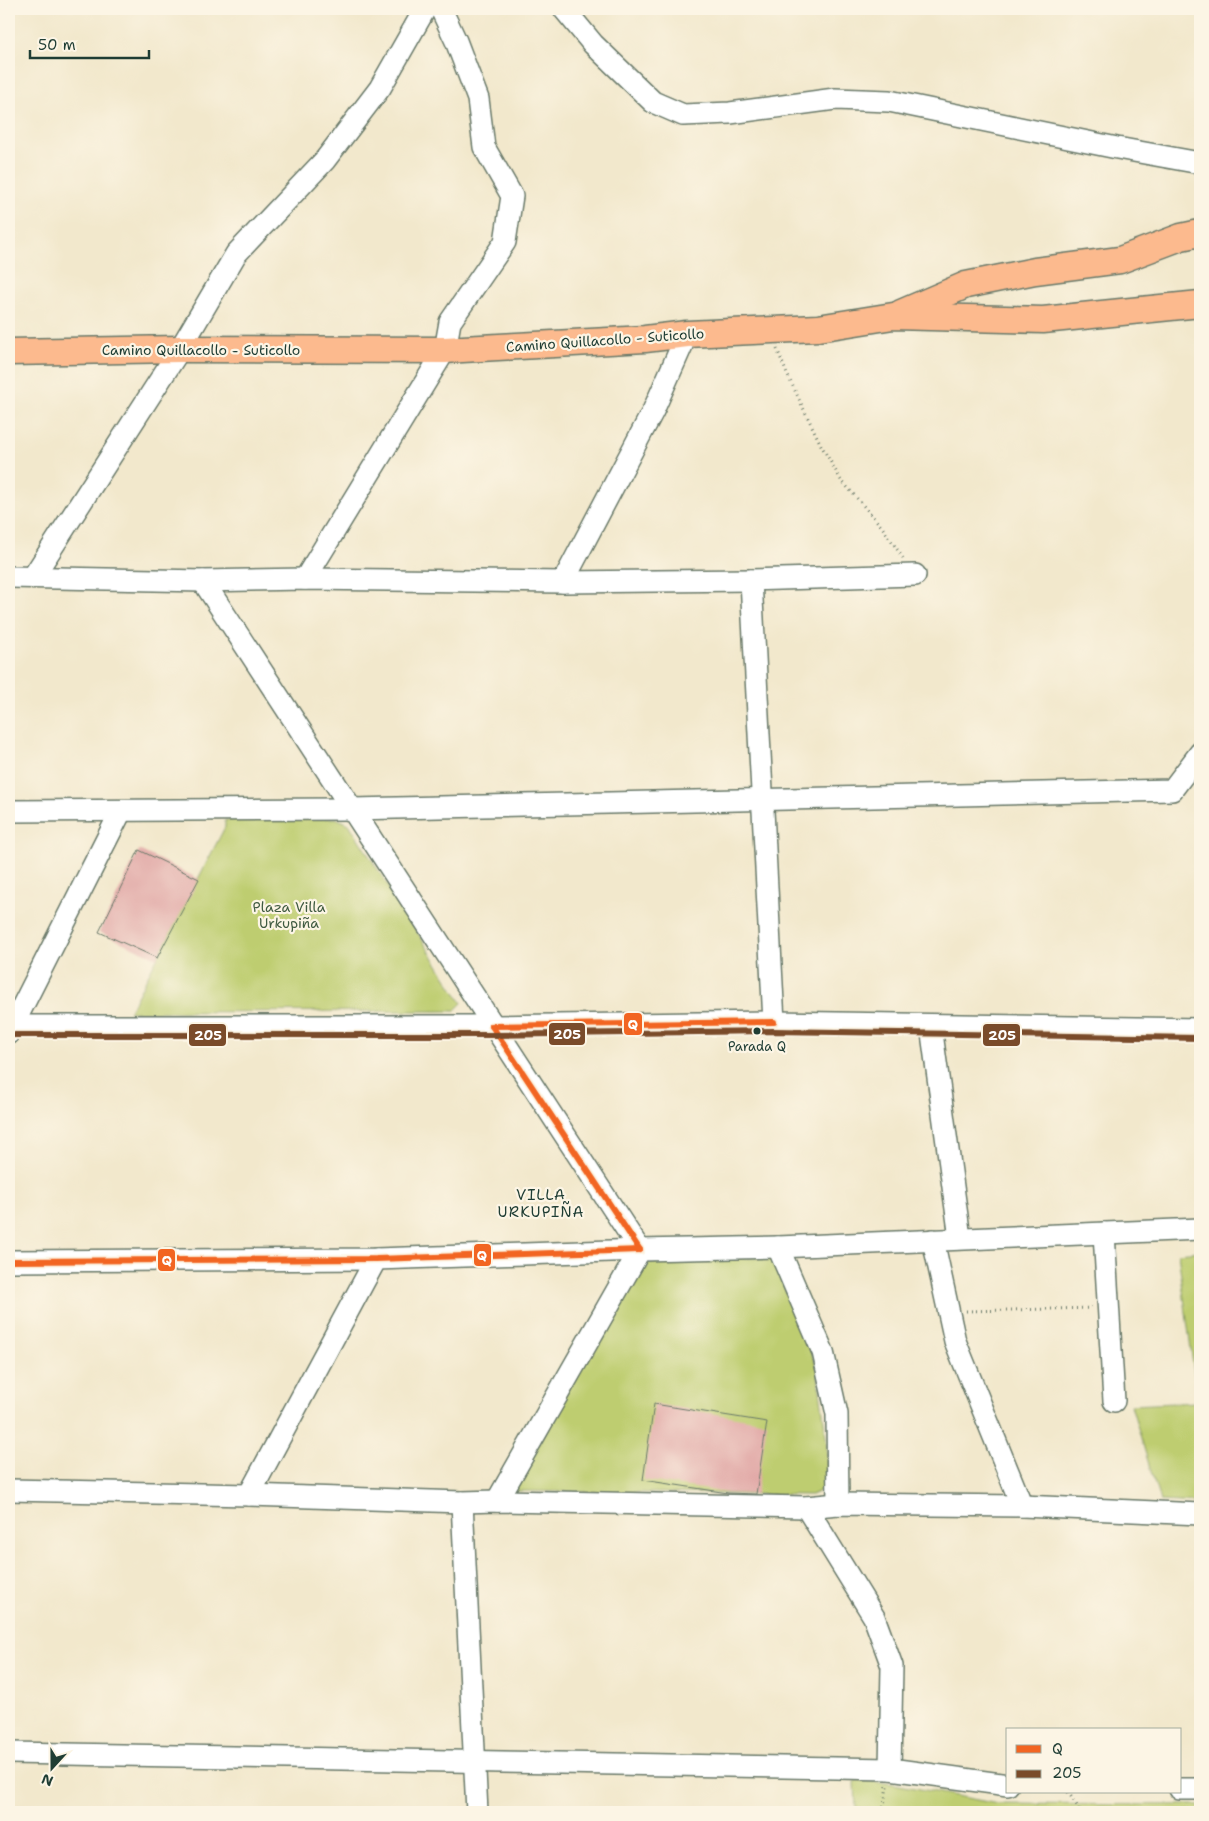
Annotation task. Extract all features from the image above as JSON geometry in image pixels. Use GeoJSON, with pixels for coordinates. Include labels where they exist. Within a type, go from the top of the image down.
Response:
{"type":"FeatureCollection","features":[{"type":"Feature","properties":{"kind":"main road"},"geometry":{"type":"LineString","coordinates":[[893,316],[966,285],[1035,271],[1120,260],[1180,237],[1200,233]]}},
{"type":"Feature","properties":{"kind":"main road","name":"Camino Quillacollo - Suticollo"},"geometry":{"type":"LineString","coordinates":[[9,352],[180,349],[444,350],[646,339],[686,334],[818,328],[893,316],[1043,320],[1200,304]]}},
{"type":"Feature","properties":{"kind":"street"},"geometry":{"type":"LineString","coordinates":[[33,577],[180,349],[236,254],[331,153],[380,88],[425,9]]}},
{"type":"Feature","properties":{"kind":"street"},"geometry":{"type":"LineString","coordinates":[[305,579],[444,350],[450,322],[505,242],[512,196],[484,147],[478,99],[456,41],[441,9]]}},
{"type":"Feature","properties":{"kind":"street"},"geometry":{"type":"LineString","coordinates":[[564,9],[593,44],[653,102],[683,115],[730,113],[835,99],[889,101],[1117,148],[1200,163]]}},
{"type":"Feature","properties":{"kind":"street"},"geometry":{"type":"LineString","coordinates":[[563,582],[653,411],[686,334]]}},
{"type":"Feature","properties":{"kind":"street"},"geometry":{"type":"LineString","coordinates":[[9,577],[203,581],[305,579],[563,582],[751,580],[915,575]]}},
{"type":"Feature","properties":{"kind":"street"},"geometry":{"type":"LineString","coordinates":[[751,580],[774,1022]]}},
{"type":"Feature","properties":{"kind":"street"},"geometry":{"type":"LineString","coordinates":[[203,581],[640,1250]]}},
{"type":"Feature","properties":{"kind":"street"},"geometry":{"type":"LineString","coordinates":[[9,811],[353,809],[1172,790],[1200,753]]}},
{"type":"Feature","properties":{"kind":"street"},"geometry":{"type":"LineString","coordinates":[[121,811],[10,1028],[492,1026],[774,1022],[1200,1029]]}},
{"type":"Feature","properties":{"kind":"street"},"geometry":{"type":"LineString","coordinates":[[931,1026],[960,1238]]}},
{"type":"Feature","properties":{"kind":"street"},"geometry":{"type":"LineString","coordinates":[[9,1262],[376,1259],[778,1247],[1200,1229]]}},
{"type":"Feature","properties":{"kind":"street"},"geometry":{"type":"LineString","coordinates":[[1104,1233],[1114,1401]]}},
{"type":"Feature","properties":{"kind":"street"},"geometry":{"type":"LineString","coordinates":[[932,1240],[955,1341],[1022,1506]]}},
{"type":"Feature","properties":{"kind":"street"},"geometry":{"type":"LineString","coordinates":[[778,1247],[823,1352],[837,1414],[838,1504]]}},
{"type":"Feature","properties":{"kind":"street"},"geometry":{"type":"LineString","coordinates":[[498,1501],[640,1250]]}},
{"type":"Feature","properties":{"kind":"street"},"geometry":{"type":"LineString","coordinates":[[249,1495],[376,1259]]}},
{"type":"Feature","properties":{"kind":"street"},"geometry":{"type":"LineString","coordinates":[[9,1490],[462,1502],[498,1501],[806,1507],[838,1504],[1022,1506],[1200,1514]]}},
{"type":"Feature","properties":{"kind":"street"},"geometry":{"type":"LineString","coordinates":[[462,1502],[477,1812]]}},
{"type":"Feature","properties":{"kind":"street"},"geometry":{"type":"LineString","coordinates":[[806,1507],[874,1617],[892,1666],[890,1769]]}},
{"type":"Feature","properties":{"kind":"street"},"geometry":{"type":"LineString","coordinates":[[9,1753],[890,1769],[1006,1785]]}},
{"type":"Feature","properties":{"kind":"street"},"geometry":{"type":"LineString","coordinates":[[1182,1789],[1200,1789]]}},
{"type":"Feature","properties":{"kind":"path"},"geometry":{"type":"LineString","coordinates":[[770,330],[787,374],[821,445],[841,480],[882,527],[915,575]]}},
{"type":"Feature","properties":{"kind":"path"},"geometry":{"type":"LineString","coordinates":[[949,1311],[1108,1307]]}},
{"type":"Feature","properties":{"kind":"path"},"geometry":{"type":"LineString","coordinates":[[883,1812],[890,1769]]}},
{"type":"Feature","properties":{"kind":"path"},"geometry":{"type":"LineString","coordinates":[[1069,1794],[1081,1812]]}},
{"type":"Feature","properties":{"kind":"green space","name":"Plaza Villa Urkupiña"},"geometry":{"type":"Polygon","coordinates":[[[336,818],[349,824],[462,1003],[454,1011],[129,1012],[225,827],[225,820],[336,818]]]}},
{"type":"Feature","properties":{"kind":"green space"},"geometry":{"type":"Polygon","coordinates":[[[1200,1251],[1200,1503],[1160,1501],[1131,1405],[1198,1402],[1178,1253],[1200,1251]]]}},
{"type":"Feature","properties":{"kind":"green space"},"geometry":{"type":"Polygon","coordinates":[[[707,1258],[772,1258],[817,1367],[827,1444],[827,1488],[811,1495],[513,1491],[635,1264],[707,1258]]]}},
{"type":"Feature","properties":{"kind":"green space"},"geometry":{"type":"Polygon","coordinates":[[[855,1780],[894,1784],[998,1804],[1200,1805],[1200,1812],[856,1812],[855,1780]]]}},
{"type":"Feature","properties":{"kind":"building"},"geometry":{"type":"Polygon","coordinates":[[[139,850],[199,879],[157,958],[99,932],[139,850]]]}},
{"type":"Feature","properties":{"kind":"building"},"geometry":{"type":"Polygon","coordinates":[[[654,1404],[767,1422],[756,1494],[728,1493],[643,1480],[654,1404]]]}},
{"type":"Feature","properties":{"kind":"transit line","name":"Q"},"geometry":{"type":"LineString","coordinates":[[492,1026],[774,1022]]}},
{"type":"Feature","properties":{"kind":"transit line","name":"Q"},"geometry":{"type":"LineString","coordinates":[[492,1026],[640,1250]]}},
{"type":"Feature","properties":{"kind":"transit line","name":"205"},"geometry":{"type":"LineString","coordinates":[[9,1035],[492,1035],[774,1031],[1200,1038]]}},
{"type":"Feature","properties":{"kind":"transit line","name":"Q"},"geometry":{"type":"LineString","coordinates":[[9,1261],[376,1259],[640,1250]]}},
{"type":"Feature","properties":{"kind":"place","name":"Parada Q"},"geometry":{"type":"Point","coordinates":[757,1031]}},
{"type":"Feature","properties":{"kind":"district","name":"VILLA URKUPIÑA"},"geometry":{"type":"Point","coordinates":[541,1204]}}]}
